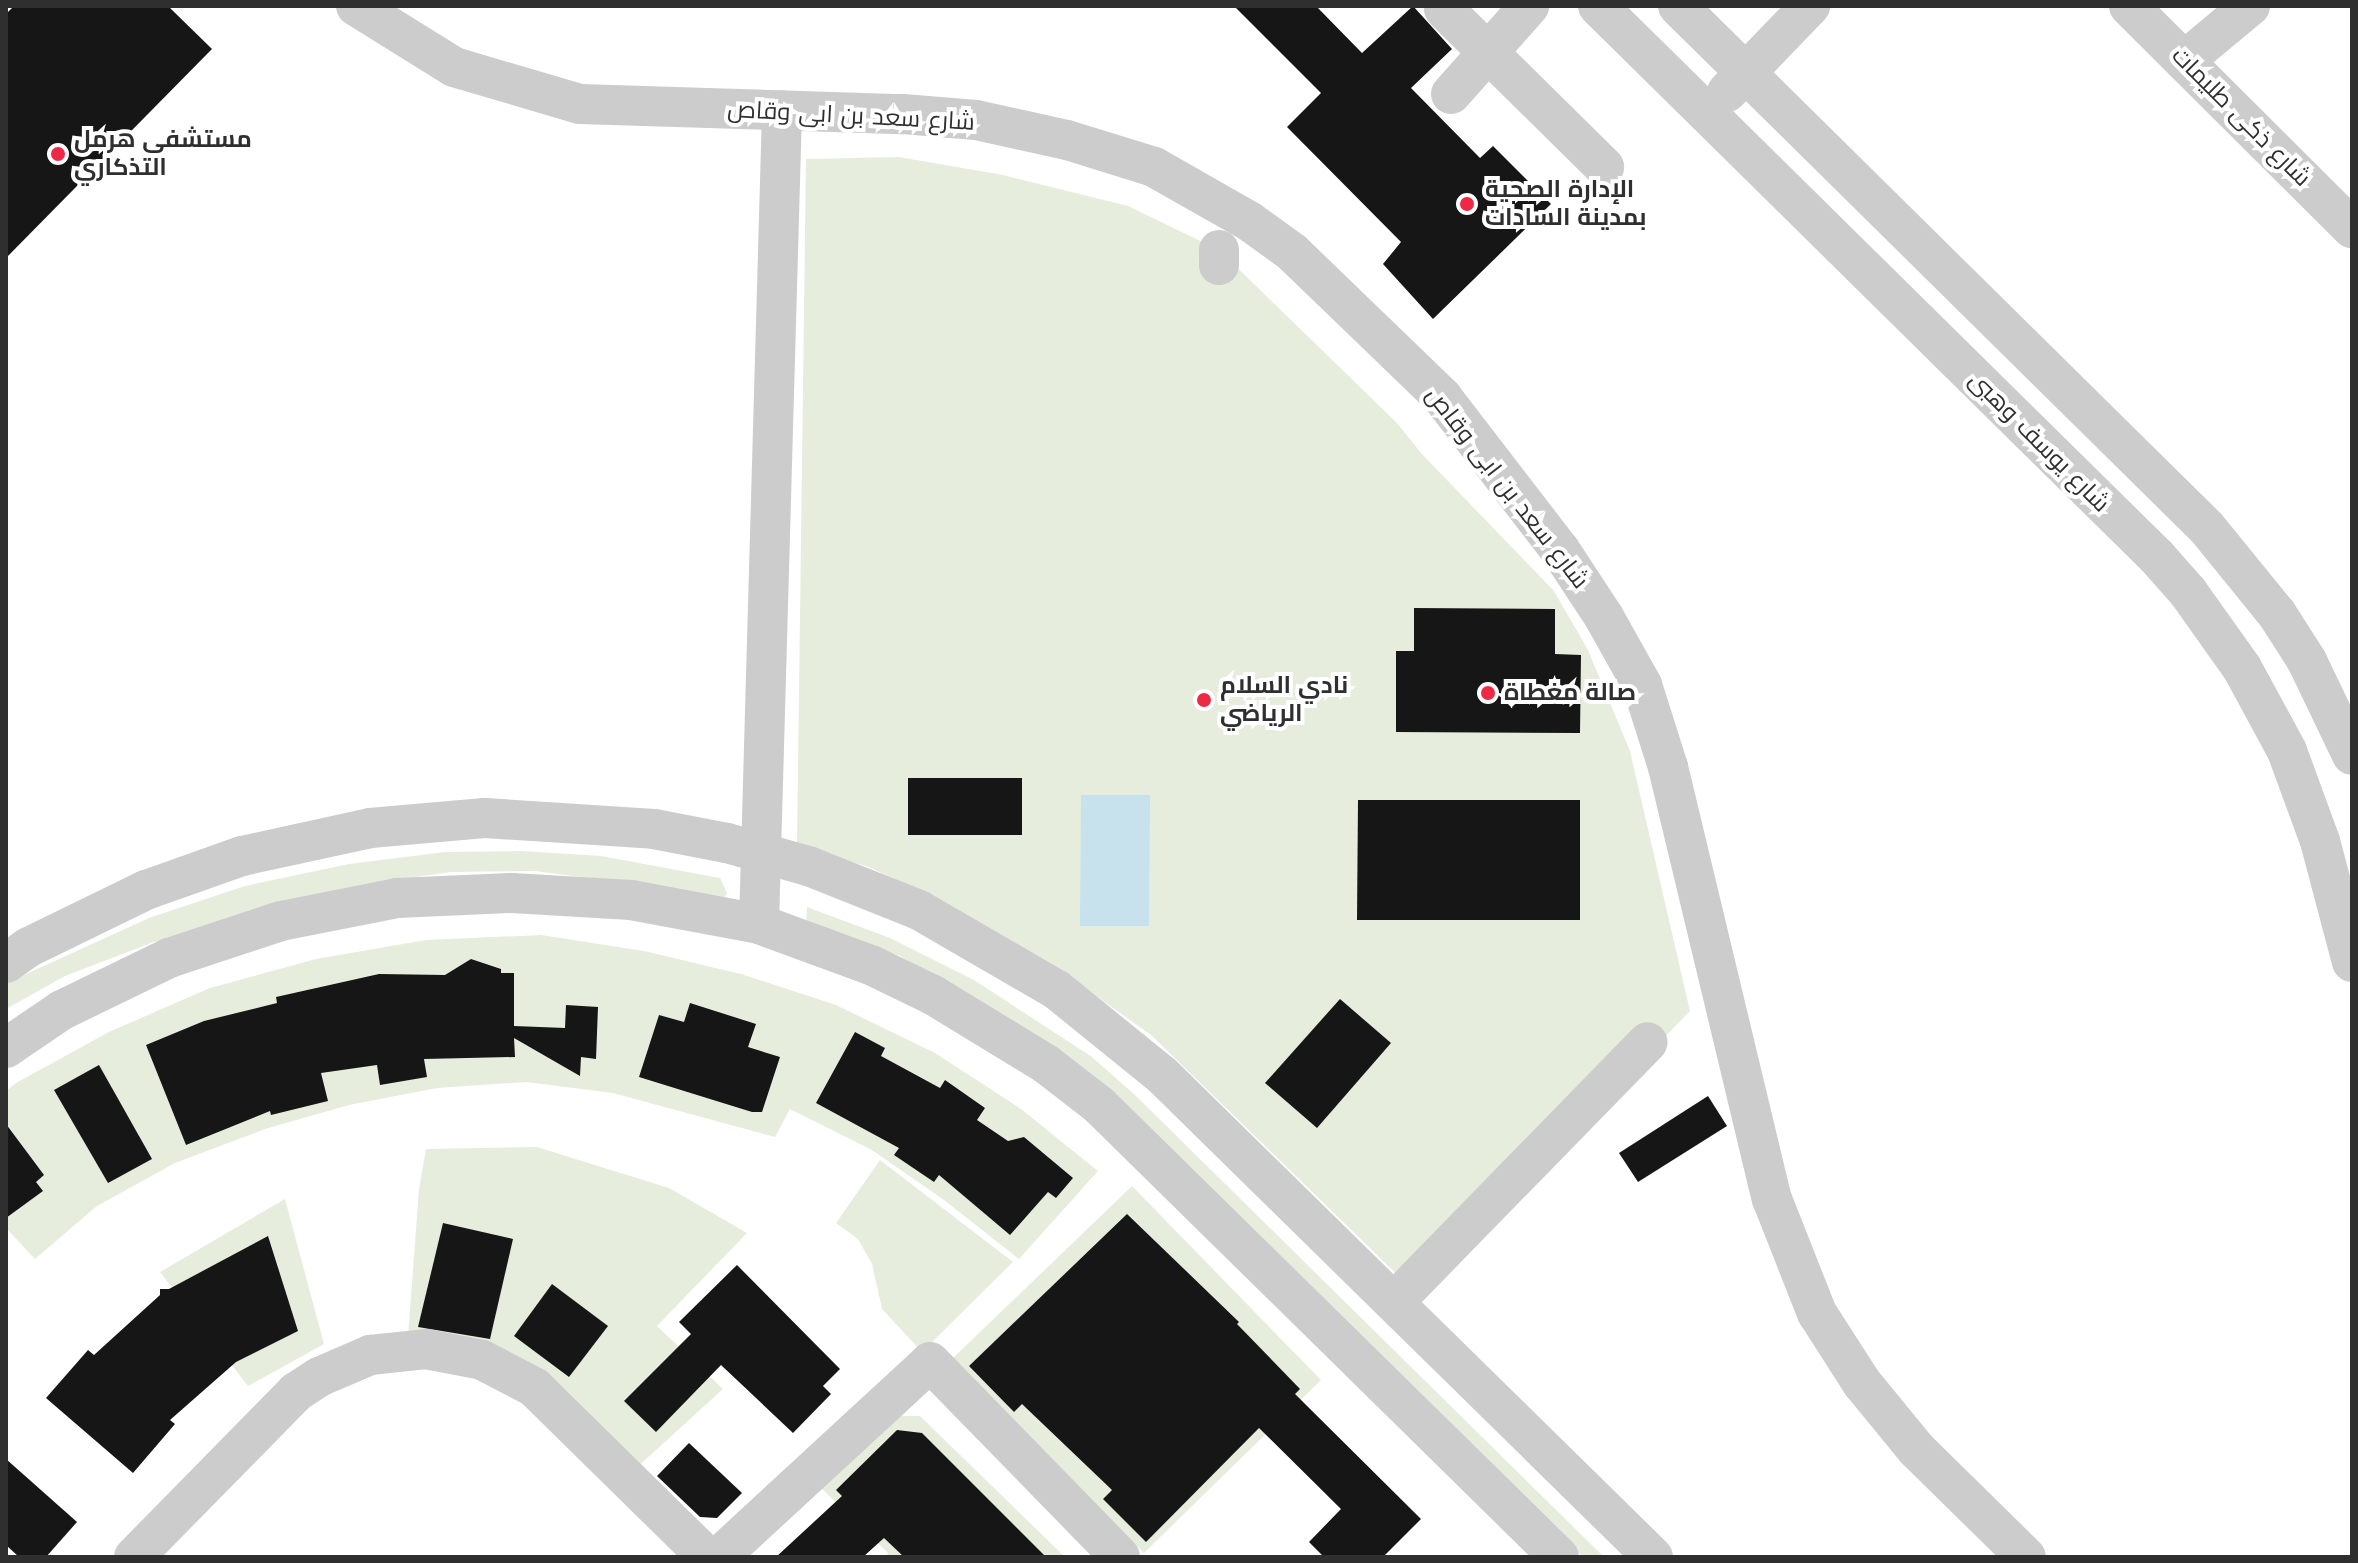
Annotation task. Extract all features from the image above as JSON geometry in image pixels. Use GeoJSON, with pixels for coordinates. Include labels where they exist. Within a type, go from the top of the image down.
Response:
{"type":"FeatureCollection","features":[{"type":"Feature","properties":{"kind":"street","name":"شارع سعد بن ابى وقاص"},"geometry":{"type":"LineString","coordinates":[[356,6],[454,67],[580,104],[976,120],[1067,140],[1154,167],[1249,221],[1292,252],[1442,397],[1560,550],[1604,617],[1642,685],[1668,767],[1772,1199],[1817,1313],[1862,1383],[1916,1449],[2026,1557]]}},
{"type":"Feature","properties":{"kind":"street"},"geometry":{"type":"LineString","coordinates":[[1451,94],[1529,6]]}},
{"type":"Feature","properties":{"kind":"street","name":"شارع يوسف وهبى"},"geometry":{"type":"LineString","coordinates":[[1598,6],[2157,557],[2207,617],[2242,668],[2287,751],[2320,841],[2352,959]]}},
{"type":"Feature","properties":{"kind":"street"},"geometry":{"type":"LineString","coordinates":[[1678,6],[2207,528],[2277,614],[2343,716],[2352,755]]}},
{"type":"Feature","properties":{"kind":"street"},"geometry":{"type":"LineString","coordinates":[[1706,113],[1810,6]]}},
{"type":"Feature","properties":{"kind":"street","name":"شارع ذكى طليمات"},"geometry":{"type":"LineString","coordinates":[[2129,6],[2352,228]]}},
{"type":"Feature","properties":{"kind":"street"},"geometry":{"type":"LineString","coordinates":[[2184,61],[2250,6]]}},
{"type":"Feature","properties":{"kind":"street"},"geometry":{"type":"LineString","coordinates":[[1444,9],[1604,167]]}},
{"type":"Feature","properties":{"kind":"street"},"geometry":{"type":"LineString","coordinates":[[759,924],[782,110]]}},
{"type":"Feature","properties":{"kind":"street"},"geometry":{"type":"LineString","coordinates":[[6,963],[29,947],[146,890],[242,856],[370,828],[485,818],[654,829],[763,852],[919,910],[1057,990],[1162,1075],[1653,1557]]}},
{"type":"Feature","properties":{"kind":"street"},"geometry":{"type":"LineString","coordinates":[[6,1048],[62,1010],[169,958],[281,921],[397,898],[512,893],[631,900],[759,924],[873,966],[933,995],[1035,1057],[1099,1105],[1559,1557]]}},
{"type":"Feature","properties":{"kind":"street"},"geometry":{"type":"LineString","coordinates":[[1394,1302],[1648,1042]]}},
{"type":"Feature","properties":{"kind":"street"},"geometry":{"type":"LineString","coordinates":[[134,1557],[296,1392],[319,1377],[370,1355],[426,1349],[482,1360],[534,1387],[707,1557]]}},
{"type":"Feature","properties":{"kind":"street"},"geometry":{"type":"LineString","coordinates":[[719,1557],[930,1362],[1120,1557]]}},
{"type":"Feature","properties":{"kind":"green space","name":"نادي السلام الرياضي"},"geometry":{"type":"Polygon","coordinates":[[[899,157],[1003,175],[1128,206],[1219,250],[1397,423],[1421,453],[1554,591],[1588,650],[1630,751],[1690,1011],[1416,1293],[1151,1035],[1047,961],[948,905],[869,867],[797,845],[806,159],[899,157]]]}},
{"type":"Feature","properties":{"kind":"green space"},"geometry":{"type":"Polygon","coordinates":[[[522,851],[601,856],[720,878],[727,893],[720,904],[618,882],[535,871],[451,872],[372,883],[258,909],[151,943],[65,976],[6,1009],[6,984],[13,980],[149,918],[245,886],[349,864],[445,852],[522,851]]]}},
{"type":"Feature","properties":{"kind":"green space"},"geometry":{"type":"Polygon","coordinates":[[[807,907],[890,938],[974,980],[1092,1057],[1135,1095],[1604,1557],[1583,1557],[1203,1181],[1043,1040],[900,956],[806,924],[807,907]]]}},
{"type":"Feature","properties":{"kind":"green space"},"geometry":{"type":"Polygon","coordinates":[[[541,935],[644,951],[741,974],[836,1005],[935,1053],[1021,1109],[1098,1171],[1019,1259],[944,1200],[872,1150],[790,1109],[775,1137],[613,1093],[526,1082],[437,1088],[349,1105],[265,1129],[175,1163],[97,1206],[35,1259],[6,1228],[6,1091],[109,1032],[210,988],[316,959],[426,940],[541,935]]]}},
{"type":"Feature","properties":{"kind":"green space"},"geometry":{"type":"Polygon","coordinates":[[[537,1147],[669,1188],[747,1233],[657,1326],[723,1389],[633,1471],[569,1411],[408,1337],[419,1189],[426,1149],[537,1147]]]}},
{"type":"Feature","properties":{"kind":"green space"},"geometry":{"type":"Polygon","coordinates":[[[880,1160],[1013,1262],[922,1352],[882,1309],[872,1264],[858,1239],[836,1223],[880,1160]]]}},
{"type":"Feature","properties":{"kind":"green space"},"geometry":{"type":"Polygon","coordinates":[[[1132,1186],[1321,1380],[1144,1553],[953,1358],[1132,1186]]]}},
{"type":"Feature","properties":{"kind":"green space"},"geometry":{"type":"Polygon","coordinates":[[[285,1199],[324,1344],[248,1386],[160,1272],[285,1199]]]}},
{"type":"Feature","properties":{"kind":"green space"},"geometry":{"type":"Polygon","coordinates":[[[896,1416],[920,1416],[1065,1557],[886,1557],[888,1553],[821,1488],[896,1416]]]}},
{"type":"Feature","properties":{"kind":"water"},"geometry":{"type":"Polygon","coordinates":[[[1081,795],[1150,795],[1149,926],[1080,926],[1081,795]]]}},
{"type":"Feature","properties":{"kind":"building","name":"مستشفى هرمل التذكاري"},"geometry":{"type":"Polygon","coordinates":[[[14,6],[168,6],[212,49],[6,258],[6,14],[14,6]]]}},
{"type":"Feature","properties":{"kind":"building"},"geometry":{"type":"Polygon","coordinates":[[[1234,6],[1316,6],[1362,53],[1413,6],[1452,49],[1411,88],[1480,158],[1493,146],[1551,204],[1433,319],[1383,264],[1401,242],[1287,127],[1321,93],[1234,6]]]}},
{"type":"Feature","properties":{"kind":"building","name":"صالة مغطاة"},"geometry":{"type":"Polygon","coordinates":[[[1414,608],[1555,609],[1555,654],[1581,655],[1580,733],[1396,732],[1396,651],[1414,651],[1414,608]]]}},
{"type":"Feature","properties":{"kind":"building"},"geometry":{"type":"Polygon","coordinates":[[[908,778],[1022,778],[1022,835],[908,835],[908,778]]]}},
{"type":"Feature","properties":{"kind":"building"},"geometry":{"type":"Polygon","coordinates":[[[1358,800],[1580,800],[1580,920],[1357,920],[1358,800]]]}},
{"type":"Feature","properties":{"kind":"building"},"geometry":{"type":"Polygon","coordinates":[[[471,959],[501,969],[501,973],[514,973],[514,1026],[565,1028],[566,1005],[598,1007],[596,1059],[581,1057],[580,1076],[514,1038],[515,1057],[424,1059],[427,1077],[380,1085],[377,1065],[321,1073],[328,1101],[271,1115],[270,1111],[186,1145],[146,1045],[204,1021],[277,1003],[276,997],[379,974],[445,975],[471,959]]]}},
{"type":"Feature","properties":{"kind":"building"},"geometry":{"type":"Polygon","coordinates":[[[1340,999],[1391,1043],[1317,1128],[1265,1083],[1340,999]]]}},
{"type":"Feature","properties":{"kind":"building"},"geometry":{"type":"Polygon","coordinates":[[[690,1003],[756,1024],[748,1047],[780,1057],[762,1112],[752,1112],[639,1077],[659,1015],[684,1022],[690,1003]]]}},
{"type":"Feature","properties":{"kind":"building"},"geometry":{"type":"Polygon","coordinates":[[[855,1032],[885,1048],[881,1056],[940,1088],[945,1080],[985,1108],[977,1120],[1008,1141],[1024,1137],[1073,1178],[1056,1198],[1048,1192],[1010,1235],[939,1175],[934,1182],[894,1155],[899,1148],[816,1103],[855,1032]]]}},
{"type":"Feature","properties":{"kind":"building"},"geometry":{"type":"Polygon","coordinates":[[[99,1065],[152,1159],[108,1183],[54,1090],[99,1065]]]}},
{"type":"Feature","properties":{"kind":"building"},"geometry":{"type":"Polygon","coordinates":[[[1708,1096],[1727,1126],[1638,1182],[1619,1153],[1708,1096]]]}},
{"type":"Feature","properties":{"kind":"building"},"geometry":{"type":"Polygon","coordinates":[[[6,1124],[44,1175],[36,1182],[43,1191],[6,1218],[6,1124]]]}},
{"type":"Feature","properties":{"kind":"building"},"geometry":{"type":"Polygon","coordinates":[[[1127,1214],[1239,1322],[1237,1324],[1300,1389],[1295,1394],[1421,1519],[1383,1557],[1324,1557],[1309,1542],[1341,1509],[1259,1428],[1146,1542],[1103,1499],[1112,1490],[1022,1404],[1014,1412],[969,1366],[1127,1214]]]}},
{"type":"Feature","properties":{"kind":"building"},"geometry":{"type":"Polygon","coordinates":[[[443,1223],[513,1239],[490,1339],[418,1327],[443,1223]]]}},
{"type":"Feature","properties":{"kind":"building"},"geometry":{"type":"Polygon","coordinates":[[[268,1236],[298,1331],[236,1362],[170,1420],[175,1424],[133,1473],[46,1398],[88,1350],[94,1355],[160,1295],[160,1289],[169,1289],[268,1236]]]}},
{"type":"Feature","properties":{"kind":"building"},"geometry":{"type":"Polygon","coordinates":[[[737,1265],[840,1369],[823,1386],[831,1394],[793,1433],[721,1365],[656,1432],[624,1401],[691,1334],[679,1322],[737,1265]]]}},
{"type":"Feature","properties":{"kind":"building"},"geometry":{"type":"Polygon","coordinates":[[[552,1284],[608,1326],[569,1377],[514,1336],[552,1284]]]}},
{"type":"Feature","properties":{"kind":"building"},"geometry":{"type":"Polygon","coordinates":[[[897,1430],[922,1433],[1046,1557],[904,1557],[884,1538],[863,1557],[776,1557],[842,1496],[836,1490],[897,1430]]]}},
{"type":"Feature","properties":{"kind":"building"},"geometry":{"type":"Polygon","coordinates":[[[689,1443],[742,1493],[717,1518],[700,1517],[657,1476],[689,1443]]]}},
{"type":"Feature","properties":{"kind":"building"},"geometry":{"type":"Polygon","coordinates":[[[6,1459],[77,1522],[46,1557],[19,1557],[6,1545],[6,1459]]]}},
{"type":"Feature","properties":{"kind":"place","name":"مستشفى هرمل التذكاري"},"geometry":{"type":"Point","coordinates":[58,154]}},
{"type":"Feature","properties":{"kind":"place","name":"الإدارة الصحية بمدينة السادات"},"geometry":{"type":"Point","coordinates":[1467,204]}},
{"type":"Feature","properties":{"kind":"place","name":"صالة مغطاة"},"geometry":{"type":"Point","coordinates":[1488,693]}},
{"type":"Feature","properties":{"kind":"place","name":"نادي السلام الرياضي"},"geometry":{"type":"Point","coordinates":[1204,700]}}]}
